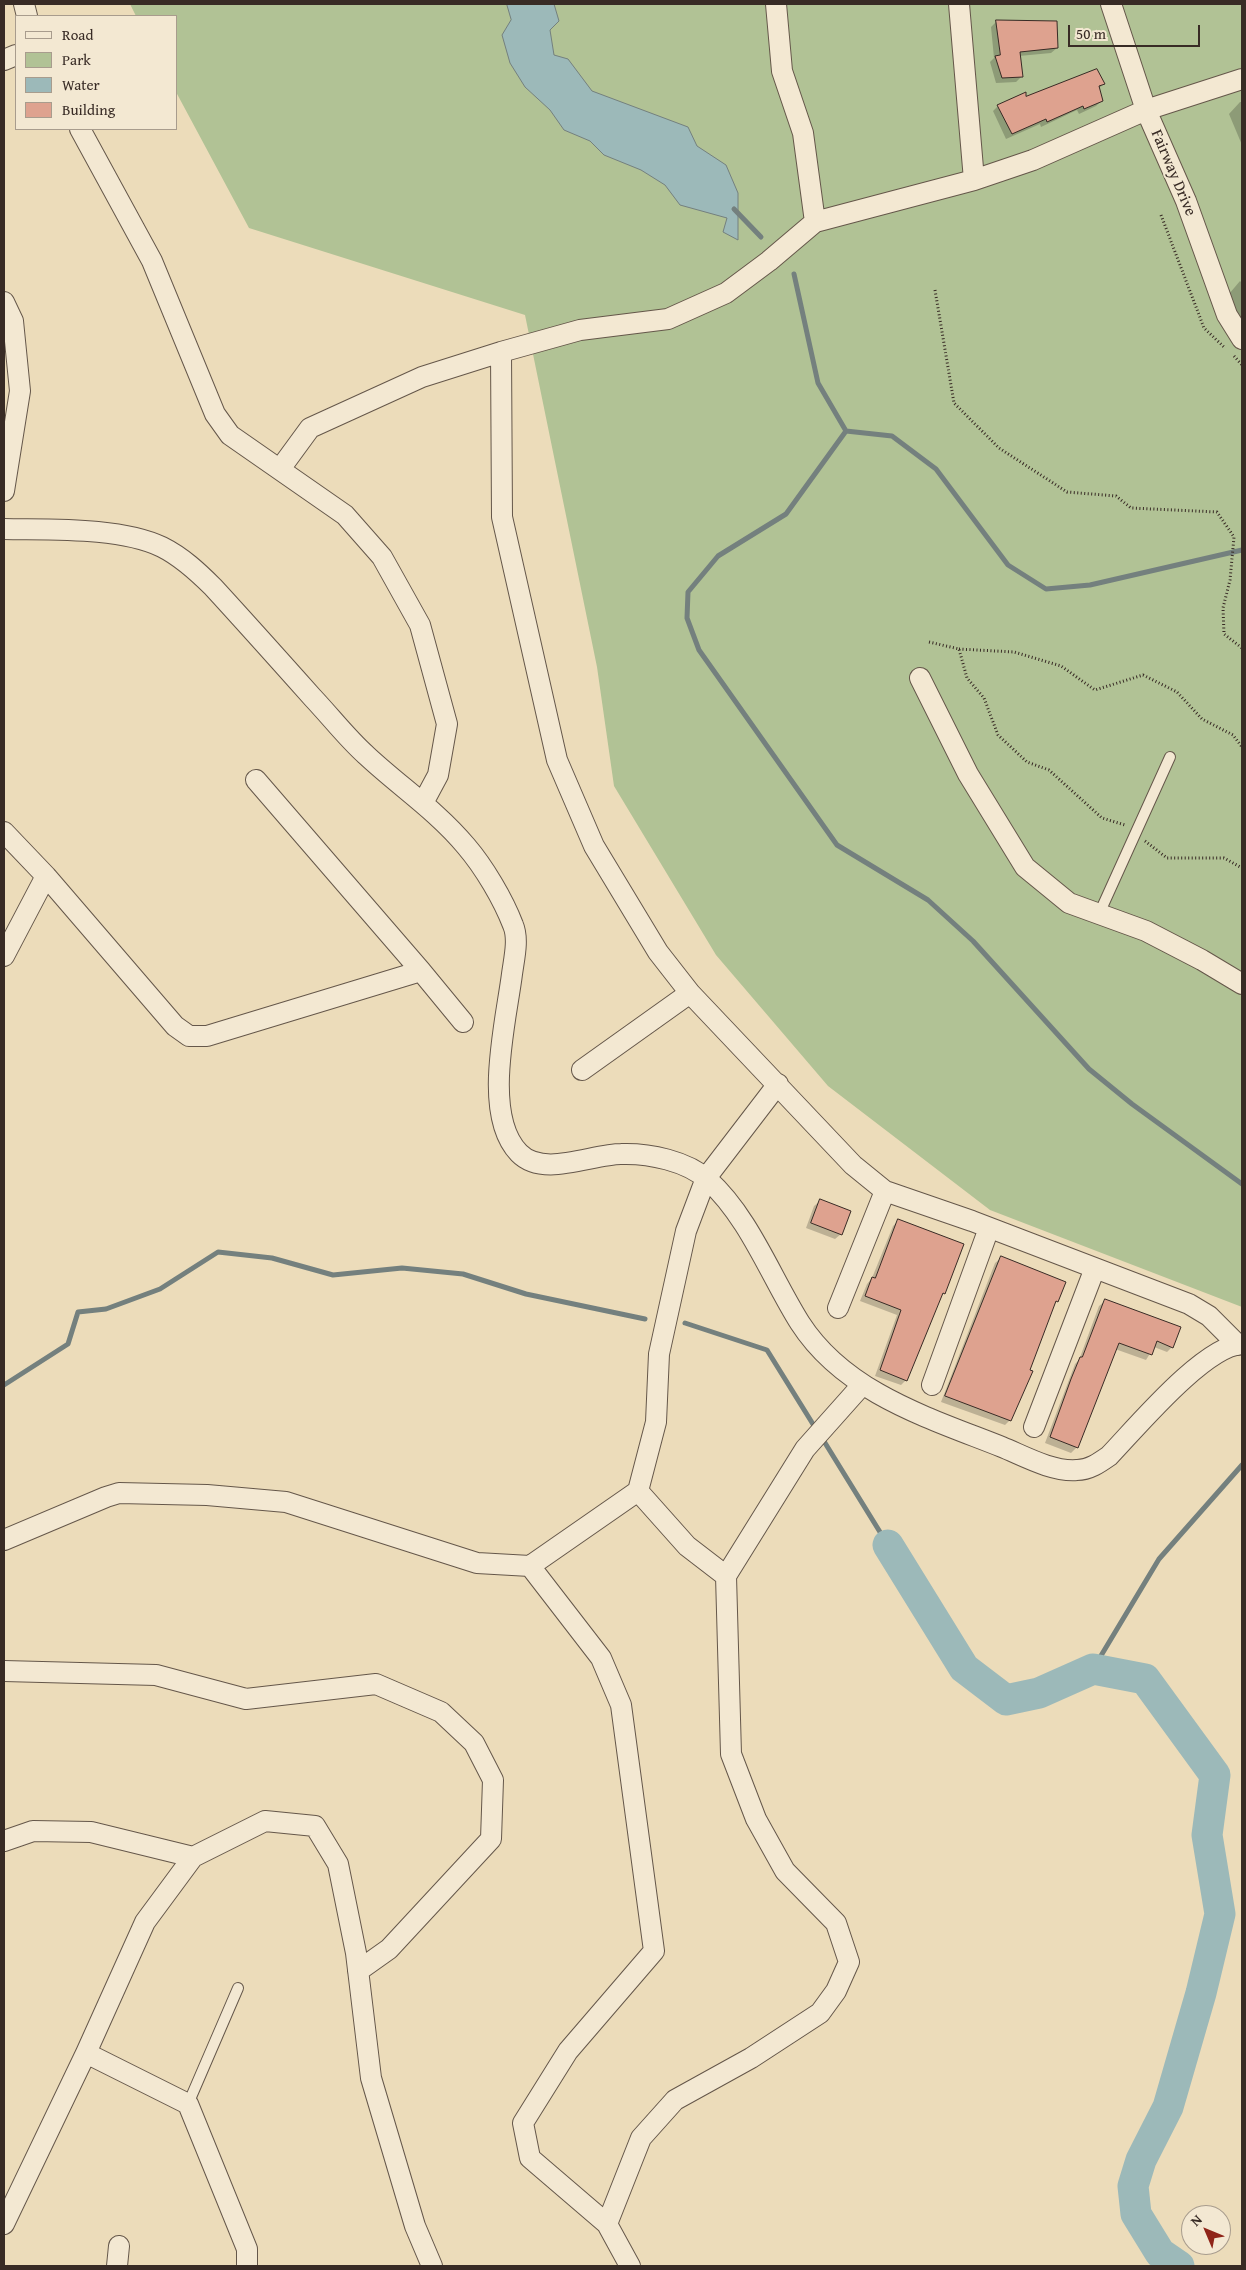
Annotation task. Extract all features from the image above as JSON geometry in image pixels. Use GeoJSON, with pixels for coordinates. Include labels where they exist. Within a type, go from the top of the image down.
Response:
{"type":"FeatureCollection","features":[{"type":"Feature","properties":{"kind":"street"},"geometry":{"type":"LineString","coordinates":[[776,4],[782,71],[803,133],[815,222]]}},
{"type":"Feature","properties":{"kind":"street"},"geometry":{"type":"LineString","coordinates":[[959,4],[974,180]]}},
{"type":"Feature","properties":{"kind":"street","name":"Fairway Drive"},"geometry":{"type":"LineString","coordinates":[[1111,4],[1146,110],[1186,201],[1227,315],[1242,339]]}},
{"type":"Feature","properties":{"kind":"street"},"geometry":{"type":"LineString","coordinates":[[280,469],[310,428],[422,377],[580,330],[668,319],[726,293],[769,261],[815,222],[974,180],[1033,160],[1146,110],[1242,79]]}},
{"type":"Feature","properties":{"kind":"street"},"geometry":{"type":"LineString","coordinates":[[81,130],[152,261],[215,414],[230,435],[345,515],[382,557],[420,625],[447,724],[438,775],[423,803]]}},
{"type":"Feature","properties":{"kind":"street"},"geometry":{"type":"LineString","coordinates":[[4,302],[13,321],[20,391],[4,491]]}},
{"type":"Feature","properties":{"kind":"street"},"geometry":{"type":"LineString","coordinates":[[4,529],[86,532],[131,537],[162,547],[191,565],[365,755],[423,803],[467,846],[500,897],[516,929],[497,1096],[503,1128],[521,1156],[538,1162],[565,1164],[621,1154],[650,1156],[682,1165],[706,1178],[727,1200],[802,1326],[830,1358],[862,1385],[897,1404],[1030,1458],[1060,1468],[1077,1470],[1094,1466],[1108,1456],[1190,1373],[1212,1356],[1240,1345],[1209,1316],[1189,1304],[885,1190],[853,1165],[690,993],[658,952],[594,846],[557,760],[502,517],[501,352]]}},
{"type":"Feature","properties":{"kind":"street"},"geometry":{"type":"LineString","coordinates":[[920,678],[968,774],[1025,867],[1069,902],[1146,931],[1202,960],[1242,984]]}},
{"type":"Feature","properties":{"kind":"street"},"geometry":{"type":"LineString","coordinates":[[256,780],[463,1022]]}},
{"type":"Feature","properties":{"kind":"street"},"geometry":{"type":"LineString","coordinates":[[4,832],[46,876],[175,1026],[188,1036],[207,1036],[421,971]]}},
{"type":"Feature","properties":{"kind":"street"},"geometry":{"type":"LineString","coordinates":[[4,956],[46,876]]}},
{"type":"Feature","properties":{"kind":"street"},"geometry":{"type":"LineString","coordinates":[[582,1070],[690,993]]}},
{"type":"Feature","properties":{"kind":"street"},"geometry":{"type":"LineString","coordinates":[[4,1540],[119,1493],[207,1495],[286,1502],[477,1563],[530,1566],[638,1491],[656,1422],[661,1345],[686,1231],[706,1178],[778,1084]]}},
{"type":"Feature","properties":{"kind":"street"},"geometry":{"type":"LineString","coordinates":[[838,1308],[885,1190]]}},
{"type":"Feature","properties":{"kind":"street"},"geometry":{"type":"LineString","coordinates":[[932,1385],[989,1228]]}},
{"type":"Feature","properties":{"kind":"street"},"geometry":{"type":"LineString","coordinates":[[1034,1427],[1095,1268]]}},
{"type":"Feature","properties":{"kind":"street"},"geometry":{"type":"LineString","coordinates":[[607,2224],[641,2138],[675,2100],[750,2058],[820,2012],[836,1990],[849,1962],[836,1923],[785,1871],[756,1819],[731,1754],[726,1576],[805,1449],[862,1385]]}},
{"type":"Feature","properties":{"kind":"street"},"geometry":{"type":"LineString","coordinates":[[638,1491],[687,1546],[726,1576]]}},
{"type":"Feature","properties":{"kind":"street"},"geometry":{"type":"LineString","coordinates":[[530,1566],[601,1658],[621,1705],[654,1951],[568,2051],[523,2123],[530,2158],[607,2224],[630,2266]]}},
{"type":"Feature","properties":{"kind":"street"},"geometry":{"type":"LineString","coordinates":[[4,1671],[156,1675],[246,1699],[376,1684],[441,1712],[474,1743],[493,1780],[491,1839],[389,1949],[358,1971]]}},
{"type":"Feature","properties":{"kind":"street"},"geometry":{"type":"LineString","coordinates":[[4,2224],[86,2053],[145,1922],[193,1857],[265,1821],[315,1826],[338,1864],[358,1971],[371,2078],[416,2226],[432,2266]]}},
{"type":"Feature","properties":{"kind":"street"},"geometry":{"type":"LineString","coordinates":[[4,1841],[34,1832],[91,1832],[193,1857]]}},
{"type":"Feature","properties":{"kind":"street"},"geometry":{"type":"LineString","coordinates":[[86,2053],[188,2104],[248,2249],[247,2266]]}},
{"type":"Feature","properties":{"kind":"street"},"geometry":{"type":"LineString","coordinates":[[117,2266],[119,2246]]}},
{"type":"Feature","properties":{"kind":"lane"},"geometry":{"type":"LineString","coordinates":[[1099,914],[1170,757]]}},
{"type":"Feature","properties":{"kind":"lane"},"geometry":{"type":"LineString","coordinates":[[188,2104],[238,1988]]}},
{"type":"Feature","properties":{"kind":"path"},"geometry":{"type":"LineString","coordinates":[[1161,216],[1204,328],[1242,365]]}},
{"type":"Feature","properties":{"kind":"path"},"geometry":{"type":"LineString","coordinates":[[935,290],[954,403],[1000,448],[1067,492],[1116,496],[1131,508],[1217,512],[1234,537],[1230,580],[1224,608],[1224,634],[1242,648]]}},
{"type":"Feature","properties":{"kind":"path"},"geometry":{"type":"LineString","coordinates":[[929,642],[959,649],[1014,652],[1061,666],[1095,690],[1144,675],[1177,692],[1202,719],[1233,735],[1242,748]]}},
{"type":"Feature","properties":{"kind":"path"},"geometry":{"type":"LineString","coordinates":[[959,649],[967,678],[984,698],[998,735],[1027,762],[1049,770],[1102,818],[1126,826]]}},
{"type":"Feature","properties":{"kind":"path"},"geometry":{"type":"LineString","coordinates":[[1140,837],[1167,858],[1224,858],[1242,868]]}},
{"type":"Feature","properties":{"kind":"green space"},"geometry":{"type":"Polygon","coordinates":[[[130,4],[1242,4],[1242,1307],[990,1210],[828,1086],[716,955],[614,786],[597,667],[525,315],[249,228],[178,96],[178,15],[136,15],[130,4]]]}},
{"type":"Feature","properties":{"kind":"water"},"geometry":{"type":"Polygon","coordinates":[[[507,4],[554,4],[559,21],[550,30],[554,55],[568,59],[592,91],[688,127],[697,146],[726,165],[738,193],[738,240],[723,232],[727,218],[680,205],[665,185],[641,170],[604,155],[590,141],[564,130],[550,110],[525,87],[510,63],[502,35],[511,20],[507,4]]]}},
{"type":"Feature","properties":{"kind":"building"},"geometry":{"type":"Polygon","coordinates":[[[996,20],[1057,21],[1058,48],[1020,52],[1023,77],[1002,78],[995,56],[1000,55],[996,20]]]}},
{"type":"Feature","properties":{"kind":"building"},"geometry":{"type":"Polygon","coordinates":[[[1097,69],[1105,84],[1099,86],[1103,101],[1084,109],[1083,106],[1047,122],[1046,119],[1012,134],[997,105],[1026,92],[1026,96],[1097,69]]]}},
{"type":"Feature","properties":{"kind":"building"},"geometry":{"type":"Polygon","coordinates":[[[820,1199],[851,1211],[842,1235],[811,1223],[820,1199]]]}},
{"type":"Feature","properties":{"kind":"building"},"geometry":{"type":"Polygon","coordinates":[[[898,1219],[964,1244],[945,1294],[943,1293],[907,1381],[880,1370],[901,1310],[865,1296],[872,1277],[875,1278],[898,1219]]]}},
{"type":"Feature","properties":{"kind":"building"},"geometry":{"type":"Polygon","coordinates":[[[1001,1256],[1066,1282],[1058,1302],[1056,1301],[1030,1370],[1033,1371],[1011,1421],[945,1396],[1001,1256]]]}},
{"type":"Feature","properties":{"kind":"building"},"geometry":{"type":"Polygon","coordinates":[[[1105,1299],[1181,1327],[1173,1348],[1157,1341],[1152,1355],[1119,1343],[1078,1448],[1050,1437],[1071,1379],[1080,1357],[1082,1357],[1105,1299]]]}},
{"type":"Feature","properties":{"kind":"waterway"},"geometry":{"type":"LineString","coordinates":[[734,209],[761,237]]}},
{"type":"Feature","properties":{"kind":"waterway"},"geometry":{"type":"LineString","coordinates":[[794,274],[818,383],[846,431]]}},
{"type":"Feature","properties":{"kind":"waterway"},"geometry":{"type":"LineString","coordinates":[[846,431],[786,514],[718,556],[688,592],[687,618],[699,650],[837,845],[928,900],[973,941],[1089,1069],[1132,1104],[1242,1184]]}},
{"type":"Feature","properties":{"kind":"waterway"},"geometry":{"type":"LineString","coordinates":[[846,431],[892,436],[936,469],[1008,565],[1046,589],[1090,585],[1242,550]]}},
{"type":"Feature","properties":{"kind":"waterway"},"geometry":{"type":"LineString","coordinates":[[4,1385],[68,1344],[78,1312],[106,1309],[160,1289],[218,1252],[272,1258],[333,1275],[402,1268],[463,1274],[526,1294],[645,1319]]}},
{"type":"Feature","properties":{"kind":"waterway"},"geometry":{"type":"LineString","coordinates":[[685,1323],[767,1350],[816,1429]]}},
{"type":"Feature","properties":{"kind":"waterway"},"geometry":{"type":"LineString","coordinates":[[822,1438],[888,1545]]}},
{"type":"Feature","properties":{"kind":"waterway"},"geometry":{"type":"LineString","coordinates":[[1093,1669],[1159,1559],[1242,1465]]}},
{"type":"Feature","properties":{"kind":"waterway"},"geometry":{"type":"LineString","coordinates":[[888,1545],[964,1668],[1006,1700],[1039,1693],[1093,1669],[1145,1679],[1215,1775],[1207,1835],[1220,1914],[1201,1993],[1168,2107],[1141,2160],[1133,2186],[1136,2214],[1160,2253],[1179,2266]]}}]}
